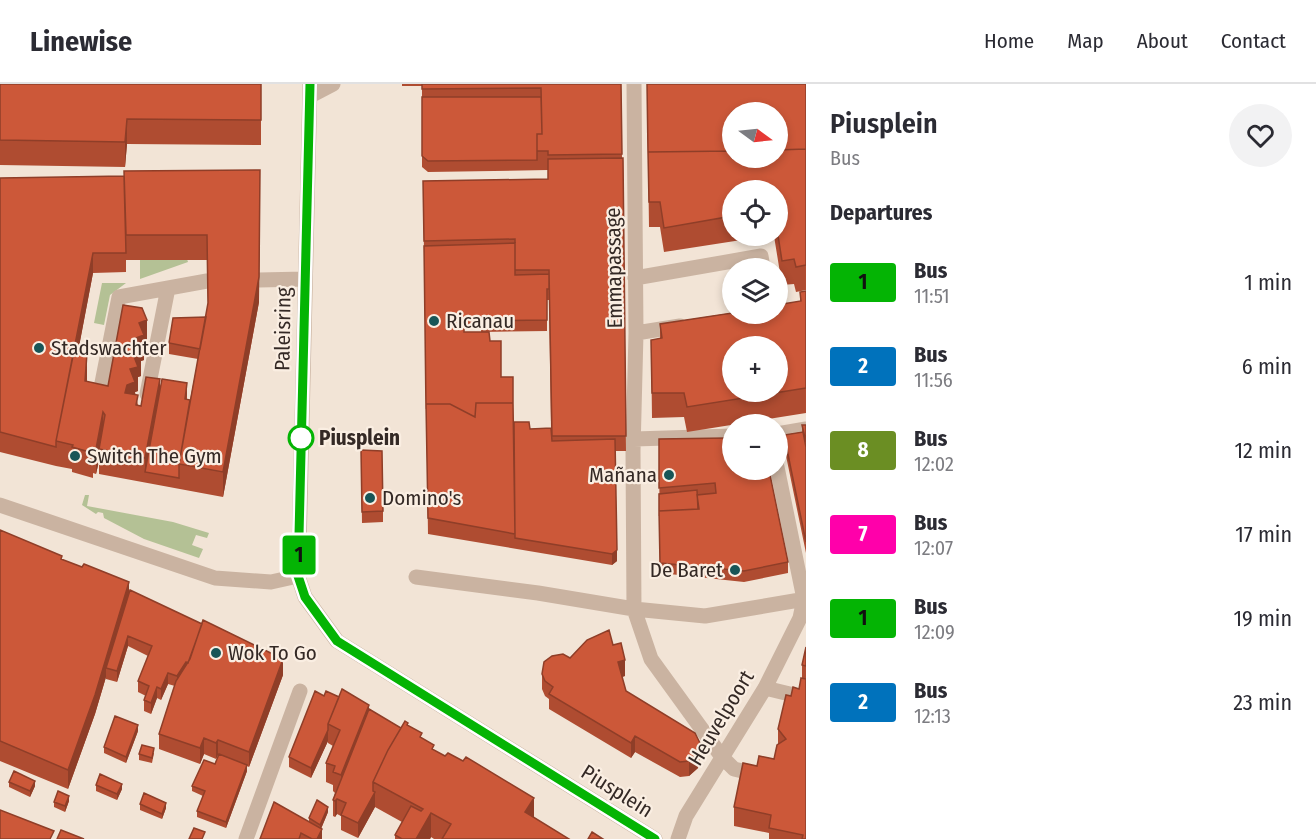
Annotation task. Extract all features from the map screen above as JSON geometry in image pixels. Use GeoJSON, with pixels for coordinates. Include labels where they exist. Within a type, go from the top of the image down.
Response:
{"type":"FeatureCollection","features":[{"type":"Feature","properties":{"kind":"street"},"geometry":{"type":"LineString","coordinates":[[310,90],[333,84]]}},
{"type":"Feature","properties":{"kind":"street","name":"Emmapassage"},"geometry":{"type":"LineString","coordinates":[[634,84],[636,333],[634,609]]}},
{"type":"Feature","properties":{"kind":"street","name":"Paleisring"},"geometry":{"type":"LineString","coordinates":[[298,576],[310,90]]}},
{"type":"Feature","properties":{"kind":"street"},"geometry":{"type":"LineString","coordinates":[[635,278],[722,263]]}},
{"type":"Feature","properties":{"kind":"street"},"geometry":{"type":"LineString","coordinates":[[259,280],[305,279]]}},
{"type":"Feature","properties":{"kind":"street"},"geometry":{"type":"LineString","coordinates":[[98,403],[119,297],[207,281]]}},
{"type":"Feature","properties":{"kind":"street"},"geometry":{"type":"LineString","coordinates":[[147,394],[168,288]]}},
{"type":"Feature","properties":{"kind":"street"},"geometry":{"type":"LineString","coordinates":[[636,333],[694,324]]}},
{"type":"Feature","properties":{"kind":"street"},"geometry":{"type":"LineString","coordinates":[[788,432],[806,429]]}},
{"type":"Feature","properties":{"kind":"street"},"geometry":{"type":"LineString","coordinates":[[634,445],[722,437]]}},
{"type":"Feature","properties":{"kind":"street"},"geometry":{"type":"LineString","coordinates":[[780,480],[805,599],[803,618]]}},
{"type":"Feature","properties":{"kind":"street"},"geometry":{"type":"LineString","coordinates":[[0,505],[214,578],[271,582],[298,576]]}},
{"type":"Feature","properties":{"kind":"street","name":"Piusplein"},"geometry":{"type":"LineString","coordinates":[[298,576],[305,597],[337,641],[655,839]]}},
{"type":"Feature","properties":{"kind":"street"},"geometry":{"type":"LineString","coordinates":[[416,577],[538,593],[634,609],[705,616],[805,599]]}},
{"type":"Feature","properties":{"kind":"street"},"geometry":{"type":"LineString","coordinates":[[634,609],[651,659],[722,757],[734,769],[759,775]]}},
{"type":"Feature","properties":{"kind":"street","name":"Heuvelpoort"},"geometry":{"type":"LineString","coordinates":[[678,839],[686,816],[765,688],[803,618]]}},
{"type":"Feature","properties":{"kind":"street"},"geometry":{"type":"LineString","coordinates":[[765,688],[806,698]]}},
{"type":"Feature","properties":{"kind":"street"},"geometry":{"type":"LineString","coordinates":[[246,839],[300,691]]}},
{"type":"Feature","properties":{"kind":"green space"},"geometry":{"type":"Polygon","coordinates":[[[140,259],[187,259],[188,262],[140,279],[140,259]]]}},
{"type":"Feature","properties":{"kind":"green space"},"geometry":{"type":"Polygon","coordinates":[[[102,283],[126,283],[110,295],[104,325],[94,323],[102,283]]]}},
{"type":"Feature","properties":{"kind":"green space"},"geometry":{"type":"Polygon","coordinates":[[[85,495],[89,495],[87,506],[173,522],[209,533],[207,538],[196,535],[192,545],[203,549],[199,558],[144,539],[104,518],[103,513],[96,514],[82,505],[85,495]]]}},
{"type":"Feature","properties":{"kind":"building"},"geometry":{"type":"Polygon","coordinates":[[[0,84],[261,84],[261,120],[127,119],[125,142],[0,140],[0,84]]]}},
{"type":"Feature","properties":{"kind":"building"},"geometry":{"type":"Polygon","coordinates":[[[422,84],[621,84],[622,154],[548,155],[548,151],[537,151],[537,134],[542,134],[541,88],[422,89],[422,84]]]}},
{"type":"Feature","properties":{"kind":"building"},"geometry":{"type":"Polygon","coordinates":[[[647,84],[806,84],[806,149],[788,150],[788,102],[722,102],[722,151],[648,152],[647,84]]]}},
{"type":"Feature","properties":{"kind":"building"},"geometry":{"type":"Polygon","coordinates":[[[422,97],[541,97],[542,134],[537,134],[537,160],[428,161],[422,156],[422,97]]]}},
{"type":"Feature","properties":{"kind":"building"},"geometry":{"type":"Polygon","coordinates":[[[806,149],[806,265],[796,267],[794,259],[782,258],[780,246],[788,246],[788,180],[722,180],[722,218],[664,228],[660,202],[649,202],[648,152],[722,151],[722,168],[788,168],[788,150],[806,149]]]}},
{"type":"Feature","properties":{"kind":"building"},"geometry":{"type":"Polygon","coordinates":[[[623,158],[626,436],[552,436],[549,270],[515,270],[515,239],[424,241],[423,181],[548,179],[548,159],[623,158]]]}},
{"type":"Feature","properties":{"kind":"building"},"geometry":{"type":"Polygon","coordinates":[[[260,170],[259,277],[223,472],[179,464],[208,303],[207,235],[126,235],[124,171],[260,170]]]}},
{"type":"Feature","properties":{"kind":"building","name":"Stadswachter"},"geometry":{"type":"Polygon","coordinates":[[[124,176],[126,253],[93,253],[56,447],[0,432],[0,178],[124,176]]]}},
{"type":"Feature","properties":{"kind":"building"},"geometry":{"type":"Polygon","coordinates":[[[515,243],[515,275],[549,274],[547,320],[481,321],[481,317],[464,317],[464,332],[489,332],[490,341],[501,341],[501,377],[513,377],[513,403],[476,403],[475,417],[450,404],[426,404],[426,409],[424,246],[515,243]]]}},
{"type":"Feature","properties":{"kind":"building"},"geometry":{"type":"Polygon","coordinates":[[[806,291],[806,388],[788,391],[788,336],[722,336],[722,401],[687,407],[684,393],[652,393],[651,340],[662,338],[660,324],[722,315],[722,324],[788,324],[788,303],[801,301],[800,292],[806,291]]]}},
{"type":"Feature","properties":{"kind":"building"},"geometry":{"type":"Polygon","coordinates":[[[123,305],[142,308],[147,320],[139,323],[144,335],[136,338],[141,351],[133,354],[138,367],[130,369],[135,382],[127,385],[125,393],[138,395],[136,405],[141,406],[146,377],[160,379],[145,458],[99,449],[105,415],[103,412],[96,449],[93,449],[93,453],[56,441],[74,351],[87,353],[85,381],[108,386],[123,305]]]}},
{"type":"Feature","properties":{"kind":"building"},"geometry":{"type":"Polygon","coordinates":[[[206,317],[200,349],[169,343],[173,318],[206,317]]]}},
{"type":"Feature","properties":{"kind":"building"},"geometry":{"type":"Polygon","coordinates":[[[162,379],[187,383],[185,399],[190,400],[179,464],[179,478],[145,472],[162,379]]]}},
{"type":"Feature","properties":{"kind":"building"},"geometry":{"type":"Polygon","coordinates":[[[476,403],[513,403],[515,534],[428,518],[426,404],[450,404],[475,417],[476,403]]]}},
{"type":"Feature","properties":{"kind":"building"},"geometry":{"type":"Polygon","coordinates":[[[514,422],[529,422],[530,429],[551,428],[552,441],[615,439],[617,550],[612,554],[515,538],[514,422]]]}},
{"type":"Feature","properties":{"kind":"building"},"geometry":{"type":"Polygon","coordinates":[[[802,425],[806,425],[806,442],[802,425]]]}},
{"type":"Feature","properties":{"kind":"building"},"geometry":{"type":"Polygon","coordinates":[[[803,432],[806,447],[806,542],[788,454],[788,434],[803,432]]]}},
{"type":"Feature","properties":{"kind":"building"},"geometry":{"type":"Polygon","coordinates":[[[722,438],[722,480],[771,480],[788,562],[744,571],[660,563],[659,511],[699,509],[697,495],[716,493],[715,483],[659,488],[659,439],[722,438]]]}},
{"type":"Feature","properties":{"kind":"building"},"geometry":{"type":"Polygon","coordinates":[[[361,450],[382,451],[383,511],[362,512],[361,450]]]}},
{"type":"Feature","properties":{"kind":"building"},"geometry":{"type":"Polygon","coordinates":[[[697,490],[698,509],[659,511],[659,494],[697,490]]]}},
{"type":"Feature","properties":{"kind":"building"},"geometry":{"type":"Polygon","coordinates":[[[0,530],[62,556],[61,559],[82,567],[84,564],[129,582],[95,695],[68,770],[0,741],[0,530]]]}},
{"type":"Feature","properties":{"kind":"building"},"geometry":{"type":"Polygon","coordinates":[[[130,590],[202,624],[188,663],[186,662],[177,676],[168,673],[161,689],[157,687],[151,703],[144,700],[149,686],[138,681],[152,646],[128,636],[117,671],[106,668],[130,590]]]}},
{"type":"Feature","properties":{"kind":"building"},"geometry":{"type":"Polygon","coordinates":[[[203,620],[283,659],[249,752],[218,740],[216,743],[204,738],[200,748],[159,734],[176,681],[190,659],[203,620]]]}},
{"type":"Feature","properties":{"kind":"building"},"geometry":{"type":"Polygon","coordinates":[[[609,630],[613,645],[621,643],[625,660],[618,662],[626,691],[695,733],[700,743],[698,752],[689,761],[680,762],[635,736],[631,743],[549,694],[553,687],[545,681],[542,674],[544,662],[552,656],[563,654],[570,658],[587,640],[609,630]]]}},
{"type":"Feature","properties":{"kind":"building"},"geometry":{"type":"Polygon","coordinates":[[[806,647],[806,666],[802,665],[806,647]]]}},
{"type":"Feature","properties":{"kind":"building"},"geometry":{"type":"Polygon","coordinates":[[[801,678],[806,679],[806,839],[802,839],[803,835],[769,828],[771,815],[734,807],[743,763],[757,766],[759,756],[774,759],[777,745],[786,739],[778,729],[786,695],[791,696],[793,687],[799,689],[801,678]]]}},
{"type":"Feature","properties":{"kind":"building"},"geometry":{"type":"Polygon","coordinates":[[[342,689],[369,705],[341,775],[333,772],[335,766],[326,763],[340,730],[328,724],[342,689]]]}},
{"type":"Feature","properties":{"kind":"building"},"geometry":{"type":"Polygon","coordinates":[[[315,691],[324,696],[326,691],[339,697],[328,724],[328,730],[311,768],[289,757],[315,691]]]}},
{"type":"Feature","properties":{"kind":"building"},"geometry":{"type":"Polygon","coordinates":[[[369,709],[401,728],[373,782],[375,792],[358,823],[341,815],[346,803],[337,799],[333,800],[369,709]]]}},
{"type":"Feature","properties":{"kind":"building"},"geometry":{"type":"Polygon","coordinates":[[[115,716],[138,725],[126,757],[104,747],[115,716]]]}},
{"type":"Feature","properties":{"kind":"building"},"geometry":{"type":"Polygon","coordinates":[[[405,721],[407,725],[422,733],[420,737],[434,745],[432,749],[445,756],[448,753],[463,761],[466,757],[534,798],[525,812],[569,839],[442,839],[451,824],[431,813],[416,839],[402,839],[395,835],[411,806],[421,811],[423,809],[373,782],[405,721]]]}},
{"type":"Feature","properties":{"kind":"building"},"geometry":{"type":"Polygon","coordinates":[[[142,745],[154,748],[152,758],[139,754],[142,745]]]}},
{"type":"Feature","properties":{"kind":"building"},"geometry":{"type":"Polygon","coordinates":[[[219,754],[247,765],[226,822],[197,811],[205,791],[192,786],[204,760],[215,764],[219,754]]]}},
{"type":"Feature","properties":{"kind":"building"},"geometry":{"type":"Polygon","coordinates":[[[14,771],[35,781],[30,791],[9,782],[14,771]]]}},
{"type":"Feature","properties":{"kind":"building"},"geometry":{"type":"Polygon","coordinates":[[[100,774],[122,784],[117,794],[96,785],[100,774]]]}},
{"type":"Feature","properties":{"kind":"building"},"geometry":{"type":"Polygon","coordinates":[[[58,791],[69,796],[65,806],[54,802],[58,791]]]}},
{"type":"Feature","properties":{"kind":"building"},"geometry":{"type":"Polygon","coordinates":[[[144,793],[166,803],[162,814],[140,804],[144,793]]]}},
{"type":"Feature","properties":{"kind":"building"},"geometry":{"type":"Polygon","coordinates":[[[317,800],[328,807],[320,825],[309,818],[317,800]]]}},
{"type":"Feature","properties":{"kind":"building"},"geometry":{"type":"Polygon","coordinates":[[[274,802],[322,829],[317,839],[301,833],[299,839],[260,839],[274,802]]]}},
{"type":"Feature","properties":{"kind":"building"},"geometry":{"type":"Polygon","coordinates":[[[0,810],[54,831],[50,839],[0,839],[0,810]]]}},
{"type":"Feature","properties":{"kind":"building"},"geometry":{"type":"Polygon","coordinates":[[[194,828],[205,832],[202,839],[189,839],[194,828]]]}},
{"type":"Feature","properties":{"kind":"building"},"geometry":{"type":"Polygon","coordinates":[[[61,830],[84,839],[57,839],[61,830]]]}},
{"type":"Feature","properties":{"kind":"building"},"geometry":{"type":"Polygon","coordinates":[[[592,832],[603,839],[588,839],[592,832]]]}},
{"type":"Feature","properties":{"kind":"bus line","name":"1"},"geometry":{"type":"LineString","coordinates":[[310,84],[298,576],[305,597],[337,641],[655,839]]}},
{"type":"Feature","properties":{"kind":"place","name":"Ricanau"},"geometry":{"type":"Point","coordinates":[434,321]}},
{"type":"Feature","properties":{"kind":"place","name":"Stadswachter"},"geometry":{"type":"Point","coordinates":[39,348]}},
{"type":"Feature","properties":{"kind":"place","name":"Piusplein"},"geometry":{"type":"Point","coordinates":[301,438]}},
{"type":"Feature","properties":{"kind":"place","name":"Switch The Gym"},"geometry":{"type":"Point","coordinates":[75,456]}},
{"type":"Feature","properties":{"kind":"place","name":"Mañana"},"geometry":{"type":"Point","coordinates":[669,475]}},
{"type":"Feature","properties":{"kind":"place","name":"Domino's"},"geometry":{"type":"Point","coordinates":[370,498]}},
{"type":"Feature","properties":{"kind":"place","name":"De Baret"},"geometry":{"type":"Point","coordinates":[735,570]}},
{"type":"Feature","properties":{"kind":"place","name":"Wok To Go"},"geometry":{"type":"Point","coordinates":[216,653]}}]}
